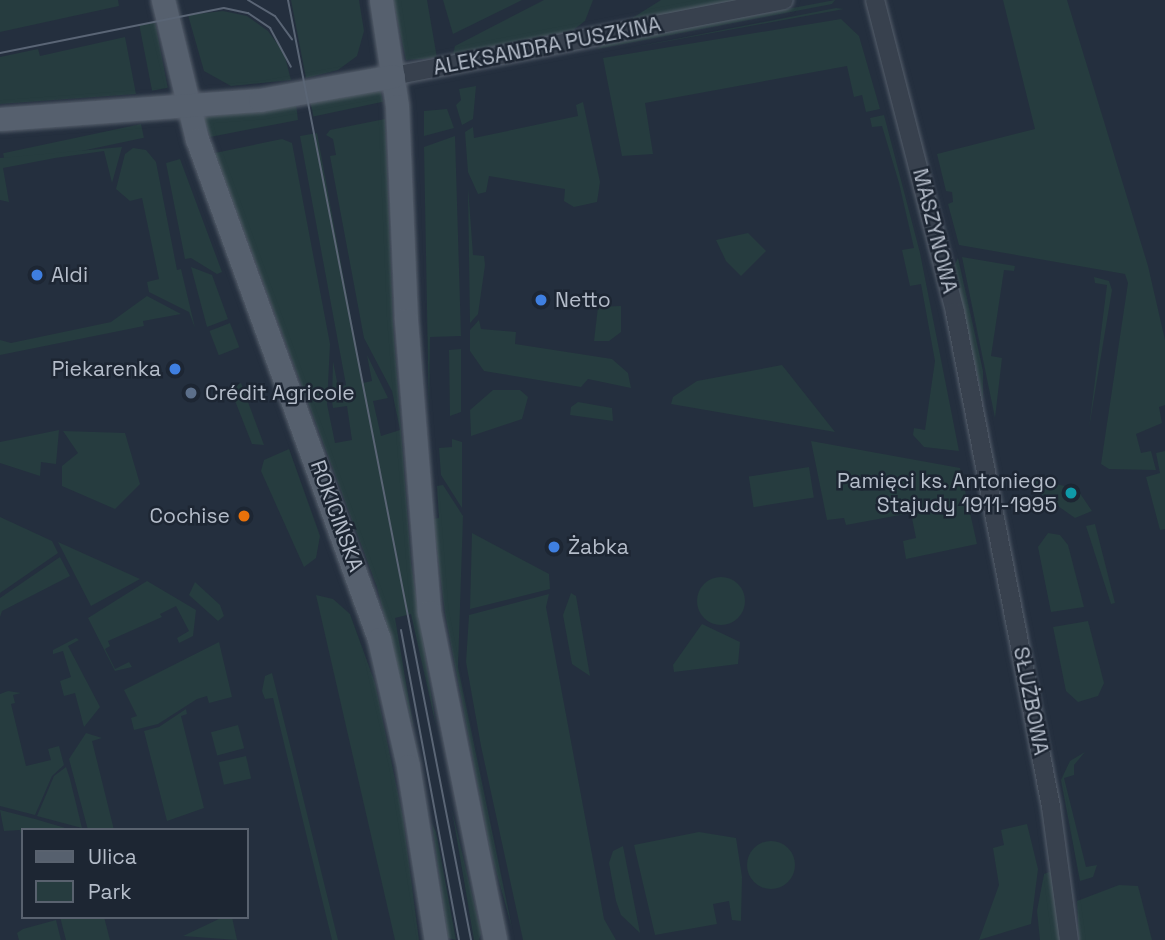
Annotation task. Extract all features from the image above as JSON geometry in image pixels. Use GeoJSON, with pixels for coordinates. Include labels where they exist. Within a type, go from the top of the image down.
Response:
{"type":"FeatureCollection","features":[{"type":"Feature","properties":{"kind":"main road","name":"ROKICIŃSKA"},"geometry":{"type":"LineString","coordinates":[[163,0],[186,106],[379,639],[408,766],[436,940]]}},
{"type":"Feature","properties":{"kind":"main road"},"geometry":{"type":"LineString","coordinates":[[381,0],[393,76],[422,555],[429,612],[495,940]]}},
{"type":"Feature","properties":{"kind":"main road"},"geometry":{"type":"LineString","coordinates":[[0,119],[297,95],[393,76]]}},
{"type":"Feature","properties":{"kind":"street","name":"ALEKSANDRA PUSZKINA"},"geometry":{"type":"LineString","coordinates":[[393,76],[784,0]]}},
{"type":"Feature","properties":{"kind":"street","name":"MASZYNOWA"},"geometry":{"type":"LineString","coordinates":[[875,0],[949,281],[985,464]]}},
{"type":"Feature","properties":{"kind":"street","name":"SŁUŻBOWA"},"geometry":{"type":"LineString","coordinates":[[985,464],[1057,841],[1069,940]]}},
{"type":"Feature","properties":{"kind":"green space"},"geometry":{"type":"Polygon","coordinates":[[[0,0],[118,0],[119,6],[0,32],[0,0]]]}},
{"type":"Feature","properties":{"kind":"green space"},"geometry":{"type":"Polygon","coordinates":[[[291,0],[359,0],[364,31],[357,56],[338,70],[306,78],[291,0]]]}},
{"type":"Feature","properties":{"kind":"green space"},"geometry":{"type":"Polygon","coordinates":[[[393,0],[427,0],[437,58],[406,60],[393,0]]]}},
{"type":"Feature","properties":{"kind":"green space"},"geometry":{"type":"Polygon","coordinates":[[[443,0],[522,0],[453,34],[443,0]]]}},
{"type":"Feature","properties":{"kind":"green space"},"geometry":{"type":"Polygon","coordinates":[[[544,0],[593,0],[585,21],[572,31],[453,54],[455,46],[544,0]]]}},
{"type":"Feature","properties":{"kind":"green space"},"geometry":{"type":"Polygon","coordinates":[[[661,0],[739,0],[626,22],[661,0]]]}},
{"type":"Feature","properties":{"kind":"green space"},"geometry":{"type":"Polygon","coordinates":[[[835,0],[832,4],[597,49],[605,43],[835,0]]]}},
{"type":"Feature","properties":{"kind":"green space"},"geometry":{"type":"Polygon","coordinates":[[[1003,0],[1067,0],[1148,266],[1165,340],[1165,405],[1159,407],[1162,423],[1136,434],[1141,453],[1151,451],[1156,470],[1109,469],[1101,464],[1128,283],[1125,274],[959,245],[948,204],[953,202],[952,192],[946,191],[937,154],[1035,129],[1003,0]]]}},
{"type":"Feature","properties":{"kind":"green space"},"geometry":{"type":"Polygon","coordinates":[[[836,8],[844,9],[625,49],[836,8]]]}},
{"type":"Feature","properties":{"kind":"green space"},"geometry":{"type":"Polygon","coordinates":[[[223,11],[247,16],[268,31],[284,53],[291,80],[231,86],[204,71],[188,15],[223,11]]]}},
{"type":"Feature","properties":{"kind":"green space"},"geometry":{"type":"Polygon","coordinates":[[[841,19],[859,36],[880,109],[866,112],[862,95],[854,97],[847,66],[645,103],[653,154],[622,156],[603,58],[841,19]]]}},
{"type":"Feature","properties":{"kind":"green space"},"geometry":{"type":"Polygon","coordinates":[[[155,22],[168,88],[152,91],[139,25],[155,22]]]}},
{"type":"Feature","properties":{"kind":"green space"},"geometry":{"type":"Polygon","coordinates":[[[125,37],[136,94],[0,104],[0,57],[38,49],[40,56],[125,37]]]}},
{"type":"Feature","properties":{"kind":"green space"},"geometry":{"type":"Polygon","coordinates":[[[476,86],[473,119],[462,125],[456,105],[461,100],[459,89],[476,86]]]}},
{"type":"Feature","properties":{"kind":"green space"},"geometry":{"type":"Polygon","coordinates":[[[380,88],[383,102],[313,116],[311,103],[380,88]]]}},
{"type":"Feature","properties":{"kind":"green space"},"geometry":{"type":"Polygon","coordinates":[[[583,102],[600,182],[597,202],[574,207],[564,201],[565,189],[489,176],[486,192],[478,194],[468,172],[465,132],[473,127],[474,138],[578,116],[576,105],[583,102]]]}},
{"type":"Feature","properties":{"kind":"green space"},"geometry":{"type":"Polygon","coordinates":[[[296,103],[298,120],[210,137],[203,117],[296,103]]]}},
{"type":"Feature","properties":{"kind":"green space"},"geometry":{"type":"Polygon","coordinates":[[[447,109],[454,128],[424,136],[424,111],[447,109]]]}},
{"type":"Feature","properties":{"kind":"green space"},"geometry":{"type":"Polygon","coordinates":[[[884,115],[920,253],[959,451],[924,447],[913,435],[914,428],[925,430],[935,361],[921,284],[910,286],[902,250],[914,248],[899,183],[882,126],[872,127],[870,118],[884,115]]]}},
{"type":"Feature","properties":{"kind":"green space"},"geometry":{"type":"Polygon","coordinates":[[[385,119],[393,324],[411,563],[436,726],[411,614],[395,618],[414,730],[377,587],[215,153],[282,139],[292,143],[330,344],[327,404],[335,443],[352,440],[347,406],[333,408],[333,361],[338,387],[346,385],[300,136],[317,133],[363,383],[372,381],[367,355],[388,398],[373,401],[381,436],[400,430],[392,391],[364,338],[330,156],[336,155],[333,139],[326,135],[330,130],[385,119]]]}},
{"type":"Feature","properties":{"kind":"green space"},"geometry":{"type":"Polygon","coordinates":[[[141,124],[144,138],[6,167],[3,153],[141,124]]]}},
{"type":"Feature","properties":{"kind":"green space"},"geometry":{"type":"Polygon","coordinates":[[[455,136],[461,336],[430,337],[429,416],[424,147],[455,136]]]}},
{"type":"Feature","properties":{"kind":"green space"},"geometry":{"type":"Polygon","coordinates":[[[122,147],[112,183],[104,151],[55,158],[3,168],[9,202],[0,200],[0,158],[122,147]]]}},
{"type":"Feature","properties":{"kind":"green space"},"geometry":{"type":"Polygon","coordinates":[[[133,148],[146,150],[156,162],[177,270],[181,269],[195,328],[189,312],[149,292],[147,282],[159,279],[142,198],[130,201],[116,189],[125,154],[133,148]]]}},
{"type":"Feature","properties":{"kind":"green space"},"geometry":{"type":"Polygon","coordinates":[[[180,159],[222,272],[217,274],[191,258],[185,259],[166,163],[180,159]]]}},
{"type":"Feature","properties":{"kind":"green space"},"geometry":{"type":"Polygon","coordinates":[[[468,187],[473,255],[484,256],[485,265],[478,314],[470,323],[468,187]]]}},
{"type":"Feature","properties":{"kind":"green space"},"geometry":{"type":"Polygon","coordinates":[[[748,233],[766,251],[741,276],[726,261],[716,240],[748,233]]]}},
{"type":"Feature","properties":{"kind":"green space"},"geometry":{"type":"Polygon","coordinates":[[[962,257],[1015,266],[1014,271],[1004,270],[991,356],[1002,358],[995,418],[962,257]]]}},
{"type":"Feature","properties":{"kind":"green space"},"geometry":{"type":"Polygon","coordinates":[[[958,258],[983,371],[983,400],[954,266],[958,258]]]}},
{"type":"Feature","properties":{"kind":"green space"},"geometry":{"type":"Polygon","coordinates":[[[191,267],[212,275],[228,319],[207,327],[191,267]]]}},
{"type":"Feature","properties":{"kind":"green space"},"geometry":{"type":"Polygon","coordinates":[[[1094,277],[1109,281],[1112,290],[1089,428],[1107,285],[1095,283],[1094,277]]]}},
{"type":"Feature","properties":{"kind":"green space"},"geometry":{"type":"Polygon","coordinates":[[[147,296],[181,314],[143,321],[144,326],[0,355],[0,340],[11,343],[111,322],[147,296]]]}},
{"type":"Feature","properties":{"kind":"green space"},"geometry":{"type":"Polygon","coordinates":[[[621,306],[621,332],[609,341],[594,341],[598,307],[621,306]]]}},
{"type":"Feature","properties":{"kind":"green space"},"geometry":{"type":"Polygon","coordinates":[[[479,320],[481,329],[516,332],[515,344],[612,359],[628,373],[631,388],[588,379],[581,387],[484,371],[470,351],[470,330],[479,320]]]}},
{"type":"Feature","properties":{"kind":"green space"},"geometry":{"type":"Polygon","coordinates":[[[230,323],[239,347],[219,355],[209,331],[230,323]]]}},
{"type":"Feature","properties":{"kind":"green space"},"geometry":{"type":"Polygon","coordinates":[[[461,349],[461,412],[450,416],[449,350],[461,349]]]}},
{"type":"Feature","properties":{"kind":"green space"},"geometry":{"type":"Polygon","coordinates":[[[782,365],[835,432],[671,404],[673,397],[697,381],[782,365]]]}},
{"type":"Feature","properties":{"kind":"green space"},"geometry":{"type":"Polygon","coordinates":[[[241,383],[264,445],[252,444],[230,388],[241,383]]]}},
{"type":"Feature","properties":{"kind":"green space"},"geometry":{"type":"Polygon","coordinates":[[[493,390],[520,390],[528,397],[522,419],[471,436],[470,410],[493,390]]]}},
{"type":"Feature","properties":{"kind":"green space"},"geometry":{"type":"Polygon","coordinates":[[[578,402],[612,408],[613,421],[570,415],[571,407],[578,402]]]}},
{"type":"Feature","properties":{"kind":"green space"},"geometry":{"type":"Polygon","coordinates":[[[59,430],[56,464],[41,462],[40,476],[0,463],[0,442],[59,430]]]}},
{"type":"Feature","properties":{"kind":"green space"},"geometry":{"type":"Polygon","coordinates":[[[63,431],[125,433],[140,484],[115,509],[62,486],[62,466],[78,453],[63,431]]]}},
{"type":"Feature","properties":{"kind":"green space"},"geometry":{"type":"Polygon","coordinates":[[[452,439],[462,442],[462,508],[441,475],[439,448],[452,447],[452,439]]]}},
{"type":"Feature","properties":{"kind":"green space"},"geometry":{"type":"Polygon","coordinates":[[[811,441],[960,468],[977,544],[906,559],[903,541],[916,538],[911,513],[846,525],[844,518],[827,520],[811,441]]]}},
{"type":"Feature","properties":{"kind":"green space"},"geometry":{"type":"Polygon","coordinates":[[[289,449],[320,536],[316,558],[304,567],[261,471],[264,460],[289,449]]]}},
{"type":"Feature","properties":{"kind":"green space"},"geometry":{"type":"Polygon","coordinates":[[[1165,451],[1165,529],[1160,530],[1146,477],[1160,473],[1156,453],[1165,451]]]}},
{"type":"Feature","properties":{"kind":"green space"},"geometry":{"type":"Polygon","coordinates":[[[809,467],[814,498],[754,507],[749,477],[809,467]]]}},
{"type":"Feature","properties":{"kind":"green space"},"geometry":{"type":"Polygon","coordinates":[[[1024,477],[1069,487],[1066,493],[1073,498],[1079,492],[1092,511],[1075,518],[1028,485],[1024,477]]]}},
{"type":"Feature","properties":{"kind":"green space"},"geometry":{"type":"Polygon","coordinates":[[[443,485],[463,516],[458,667],[512,928],[490,849],[445,613],[433,519],[439,518],[437,486],[443,485]]]}},
{"type":"Feature","properties":{"kind":"green space"},"geometry":{"type":"Polygon","coordinates":[[[0,517],[52,541],[58,553],[0,593],[0,517]]]}},
{"type":"Feature","properties":{"kind":"green space"},"geometry":{"type":"Polygon","coordinates":[[[1095,524],[1115,603],[1111,604],[1086,526],[1095,524]]]}},
{"type":"Feature","properties":{"kind":"green space"},"geometry":{"type":"Polygon","coordinates":[[[472,533],[549,574],[550,589],[470,609],[472,533]]]}},
{"type":"Feature","properties":{"kind":"green space"},"geometry":{"type":"Polygon","coordinates":[[[1048,533],[1060,535],[1068,545],[1084,607],[1051,612],[1038,547],[1048,533]]]}},
{"type":"Feature","properties":{"kind":"green space"},"geometry":{"type":"Polygon","coordinates":[[[58,542],[140,579],[91,606],[58,542]]]}},
{"type":"Feature","properties":{"kind":"green space"},"geometry":{"type":"Polygon","coordinates":[[[60,557],[70,576],[2,611],[0,617],[0,598],[60,557]]]}},
{"type":"Feature","properties":{"kind":"green space"},"geometry":{"type":"Polygon","coordinates":[[[721,577],[730,578],[738,584],[744,592],[744,610],[738,618],[730,624],[721,625],[712,624],[704,618],[698,610],[697,601],[698,592],[704,584],[712,578],[721,577]]]}},
{"type":"Feature","properties":{"kind":"green space"},"geometry":{"type":"Polygon","coordinates":[[[147,581],[196,610],[193,636],[179,643],[177,638],[189,631],[176,606],[160,614],[162,617],[108,641],[110,646],[105,649],[115,669],[129,662],[132,667],[115,671],[88,618],[147,581]]]}},
{"type":"Feature","properties":{"kind":"green space"},"geometry":{"type":"Polygon","coordinates":[[[195,582],[220,605],[224,616],[218,621],[189,595],[195,582]]]}},
{"type":"Feature","properties":{"kind":"green space"},"geometry":{"type":"Polygon","coordinates":[[[571,593],[576,596],[590,676],[572,664],[563,615],[571,593]]]}},
{"type":"Feature","properties":{"kind":"green space"},"geometry":{"type":"Polygon","coordinates":[[[549,594],[546,607],[604,919],[616,940],[523,940],[481,746],[466,662],[469,615],[549,594]]]}},
{"type":"Feature","properties":{"kind":"green space"},"geometry":{"type":"Polygon","coordinates":[[[316,595],[333,599],[350,614],[375,683],[403,818],[419,940],[395,940],[316,595]]]}},
{"type":"Feature","properties":{"kind":"green space"},"geometry":{"type":"Polygon","coordinates":[[[1088,621],[1104,683],[1098,696],[1078,702],[1066,691],[1053,627],[1088,621]]]}},
{"type":"Feature","properties":{"kind":"green space"},"geometry":{"type":"Polygon","coordinates":[[[702,624],[740,642],[738,664],[674,672],[673,665],[702,624]]]}},
{"type":"Feature","properties":{"kind":"green space"},"geometry":{"type":"Polygon","coordinates":[[[76,638],[79,640],[68,646],[100,707],[84,727],[75,693],[64,696],[60,681],[71,677],[63,651],[53,654],[53,650],[76,638]]]}},
{"type":"Feature","properties":{"kind":"green space"},"geometry":{"type":"Polygon","coordinates":[[[219,642],[232,697],[209,703],[207,696],[197,699],[158,724],[134,730],[131,718],[137,716],[124,690],[219,642]]]}},
{"type":"Feature","properties":{"kind":"green space"},"geometry":{"type":"Polygon","coordinates":[[[272,673],[338,940],[332,940],[273,698],[265,699],[262,691],[265,676],[272,673]]]}},
{"type":"Feature","properties":{"kind":"green space"},"geometry":{"type":"Polygon","coordinates":[[[8,691],[21,693],[13,695],[15,703],[11,704],[26,766],[51,760],[48,749],[59,746],[64,765],[52,776],[35,815],[0,806],[0,694],[8,691]]]}},
{"type":"Feature","properties":{"kind":"green space"},"geometry":{"type":"Polygon","coordinates":[[[186,709],[187,714],[181,716],[204,808],[167,821],[144,731],[159,727],[186,709]]]}},
{"type":"Feature","properties":{"kind":"green space"},"geometry":{"type":"Polygon","coordinates":[[[238,725],[244,748],[217,755],[211,732],[238,725]]]}},
{"type":"Feature","properties":{"kind":"green space"},"geometry":{"type":"Polygon","coordinates":[[[86,733],[102,738],[92,741],[114,828],[87,828],[69,759],[86,733]]]}},
{"type":"Feature","properties":{"kind":"green space"},"geometry":{"type":"Polygon","coordinates":[[[1085,752],[1074,765],[1074,775],[1064,778],[1086,867],[1097,865],[1093,877],[1080,881],[1061,780],[1070,761],[1085,752]]]}},
{"type":"Feature","properties":{"kind":"green space"},"geometry":{"type":"Polygon","coordinates":[[[246,756],[251,778],[224,785],[219,762],[246,756]]]}},
{"type":"Feature","properties":{"kind":"green space"},"geometry":{"type":"Polygon","coordinates":[[[66,767],[82,828],[37,816],[54,776],[66,767]]]}},
{"type":"Feature","properties":{"kind":"green space"},"geometry":{"type":"Polygon","coordinates":[[[0,810],[65,828],[21,828],[21,834],[20,830],[4,831],[0,810]]]}},
{"type":"Feature","properties":{"kind":"green space"},"geometry":{"type":"Polygon","coordinates":[[[452,810],[481,933],[479,940],[474,940],[452,810]]]}},
{"type":"Feature","properties":{"kind":"green space"},"geometry":{"type":"Polygon","coordinates":[[[432,824],[436,832],[456,940],[448,938],[432,824]]]}},
{"type":"Feature","properties":{"kind":"green space"},"geometry":{"type":"Polygon","coordinates":[[[1027,824],[1038,869],[1031,924],[979,940],[999,885],[993,848],[1004,845],[1001,830],[1027,824]]]}},
{"type":"Feature","properties":{"kind":"green space"},"geometry":{"type":"Polygon","coordinates":[[[699,832],[736,838],[742,877],[741,921],[732,920],[729,901],[713,904],[717,924],[655,935],[634,845],[699,832]]]}},
{"type":"Feature","properties":{"kind":"green space"},"geometry":{"type":"Polygon","coordinates":[[[771,841],[788,848],[795,865],[788,882],[771,889],[754,882],[747,865],[754,848],[771,841]]]}},
{"type":"Feature","properties":{"kind":"green space"},"geometry":{"type":"Polygon","coordinates":[[[623,846],[640,933],[621,915],[616,901],[609,863],[613,851],[623,846]]]}},
{"type":"Feature","properties":{"kind":"green space"},"geometry":{"type":"Polygon","coordinates":[[[1052,871],[1060,940],[1040,940],[1037,911],[1044,874],[1052,871]]]}},
{"type":"Feature","properties":{"kind":"green space"},"geometry":{"type":"Polygon","coordinates":[[[1119,885],[1138,886],[1152,940],[1079,940],[1077,901],[1119,885]]]}},
{"type":"Feature","properties":{"kind":"green space"},"geometry":{"type":"Polygon","coordinates":[[[61,919],[105,919],[110,940],[66,940],[61,919]]]}},
{"type":"Feature","properties":{"kind":"green space"},"geometry":{"type":"Polygon","coordinates":[[[219,919],[232,919],[237,940],[183,936],[219,919]]]}},
{"type":"Feature","properties":{"kind":"green space"},"geometry":{"type":"Polygon","coordinates":[[[56,920],[61,940],[19,940],[17,933],[23,929],[56,920]]]}},
{"type":"Feature","properties":{"kind":"tram line"},"geometry":{"type":"LineString","coordinates":[[248,0],[275,16],[292,39]]}},
{"type":"Feature","properties":{"kind":"tram line"},"geometry":{"type":"LineString","coordinates":[[288,0],[471,940]]}},
{"type":"Feature","properties":{"kind":"tram line"},"geometry":{"type":"LineString","coordinates":[[0,53],[224,8],[248,13],[270,28],[291,67]]}},
{"type":"Feature","properties":{"kind":"tram line"},"geometry":{"type":"LineString","coordinates":[[401,630],[459,940]]}},
{"type":"Feature","properties":{"kind":"place","name":"Aldi"},"geometry":{"type":"Point","coordinates":[37,275]}},
{"type":"Feature","properties":{"kind":"place","name":"Netto"},"geometry":{"type":"Point","coordinates":[541,300]}},
{"type":"Feature","properties":{"kind":"place","name":"Piekarenka"},"geometry":{"type":"Point","coordinates":[175,369]}},
{"type":"Feature","properties":{"kind":"place","name":"Crédit Agricole"},"geometry":{"type":"Point","coordinates":[191,393]}},
{"type":"Feature","properties":{"kind":"place","name":"Pamięci ks. Antoniego Stajudy 1911-1995"},"geometry":{"type":"Point","coordinates":[1071,493]}},
{"type":"Feature","properties":{"kind":"place","name":"Cochise"},"geometry":{"type":"Point","coordinates":[244,516]}},
{"type":"Feature","properties":{"kind":"place","name":"Żabka"},"geometry":{"type":"Point","coordinates":[554,547]}}]}
